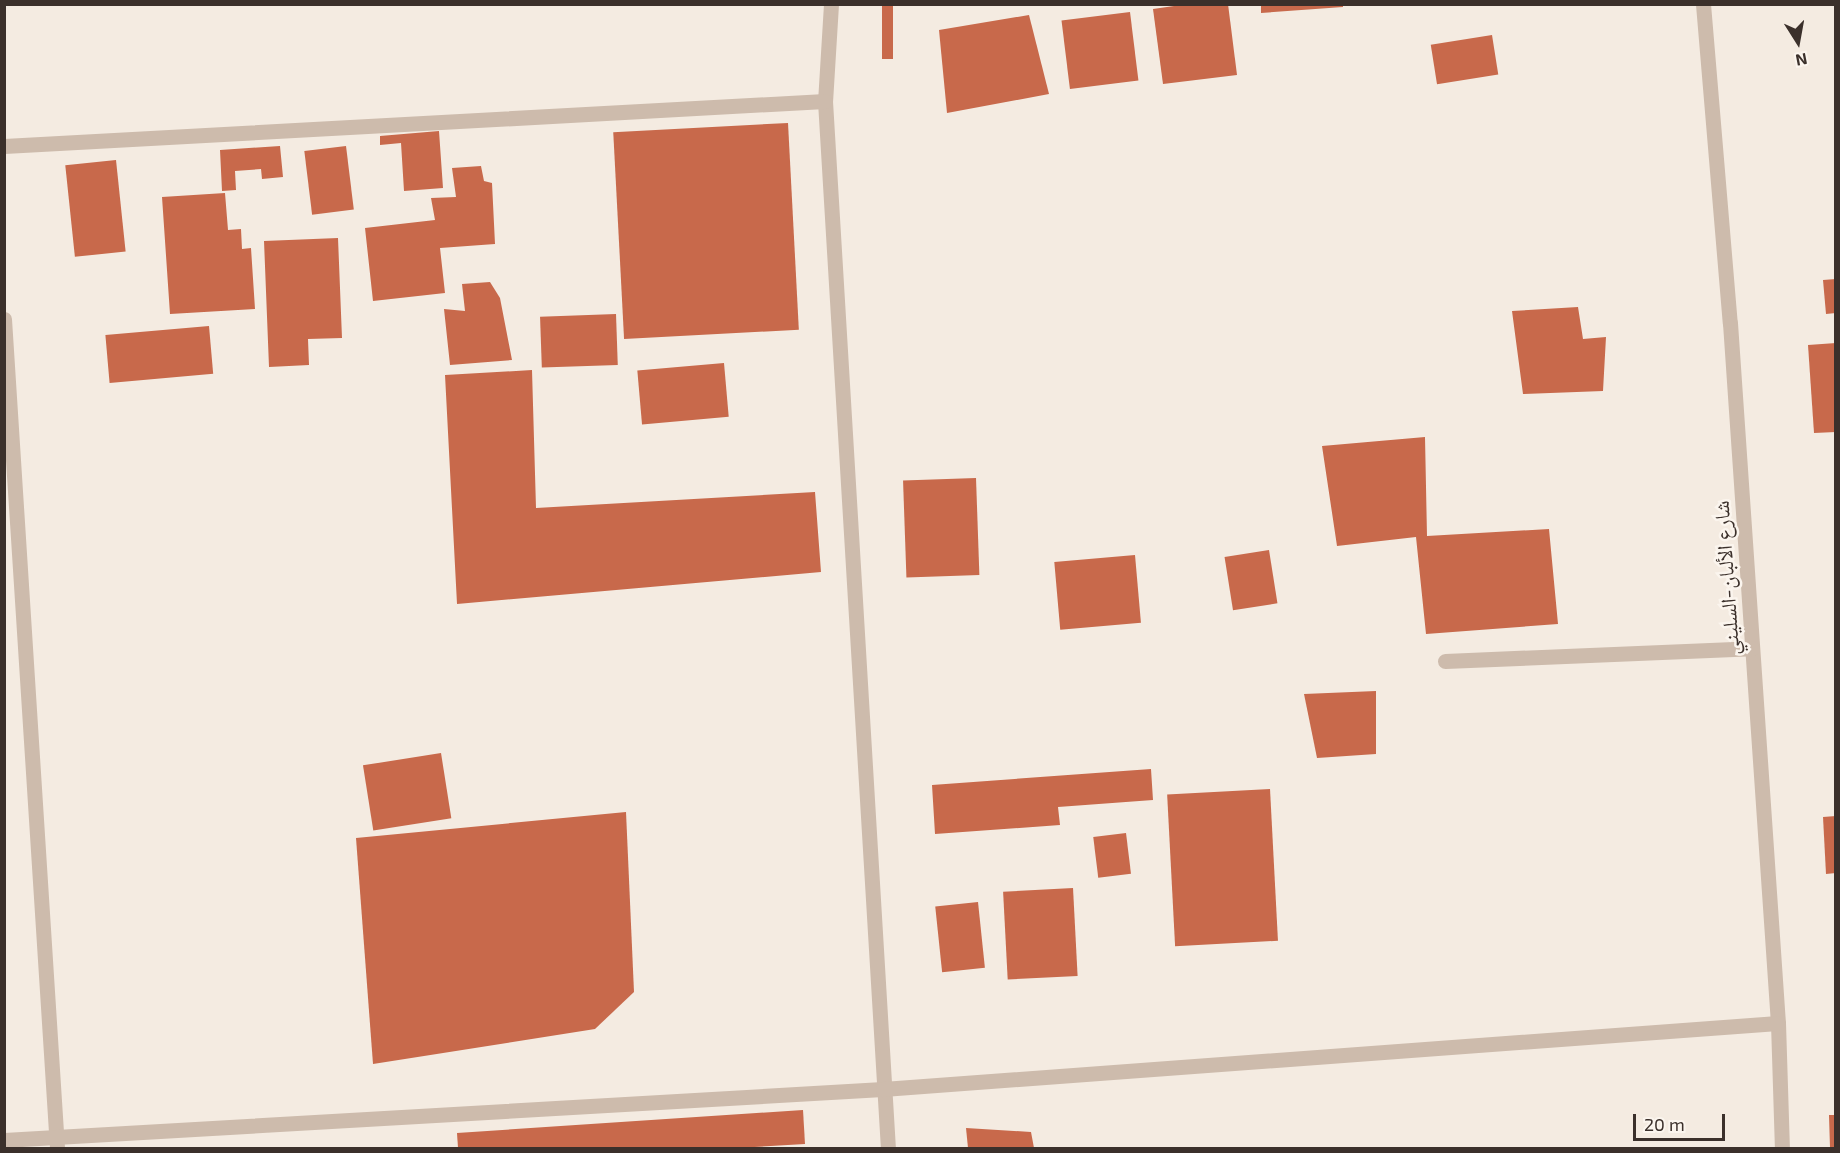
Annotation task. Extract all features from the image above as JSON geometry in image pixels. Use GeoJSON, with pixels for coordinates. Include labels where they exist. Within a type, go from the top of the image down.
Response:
{"type":"FeatureCollection","features":[{"type":"Feature","properties":{"kind":"street"},"geometry":{"type":"LineString","coordinates":[[831,4],[825,101],[888,1149]]}},
{"type":"Feature","properties":{"kind":"street","name":"شارع الألبان-السليني"},"geometry":{"type":"LineString","coordinates":[[1703,4],[1730,323],[1778,1023],[1782,1149]]}},
{"type":"Feature","properties":{"kind":"street"},"geometry":{"type":"LineString","coordinates":[[4,146],[825,101]]}},
{"type":"Feature","properties":{"kind":"street"},"geometry":{"type":"LineString","coordinates":[[4,318],[56,1143]]}},
{"type":"Feature","properties":{"kind":"street"},"geometry":{"type":"LineString","coordinates":[[1445,662],[1752,648]]}},
{"type":"Feature","properties":{"kind":"street"},"geometry":{"type":"LineString","coordinates":[[4,1140],[56,1143],[883,1089],[1778,1023]]}},
{"type":"Feature","properties":{"kind":"building"},"geometry":{"type":"Polygon","coordinates":[[[1188,4],[1228,4],[1237,75],[1163,84],[1153,9],[1188,4]]]}},
{"type":"Feature","properties":{"kind":"building"},"geometry":{"type":"Polygon","coordinates":[[[1261,4],[1343,4],[1343,7],[1261,13],[1261,4]]]}},
{"type":"Feature","properties":{"kind":"building"},"geometry":{"type":"Polygon","coordinates":[[[882,5],[893,5],[893,59],[882,59],[882,5]]]}},
{"type":"Feature","properties":{"kind":"building"},"geometry":{"type":"Polygon","coordinates":[[[1130,12],[1138,80],[1070,89],[1062,20],[1130,12]]]}},
{"type":"Feature","properties":{"kind":"building"},"geometry":{"type":"Polygon","coordinates":[[[1029,15],[1049,94],[947,113],[939,30],[1029,15]]]}},
{"type":"Feature","properties":{"kind":"building"},"geometry":{"type":"Polygon","coordinates":[[[1492,35],[1498,75],[1437,84],[1431,45],[1492,35]]]}},
{"type":"Feature","properties":{"kind":"building"},"geometry":{"type":"Polygon","coordinates":[[[788,123],[799,330],[624,339],[613,132],[788,123]]]}},
{"type":"Feature","properties":{"kind":"building"},"geometry":{"type":"Polygon","coordinates":[[[439,131],[443,188],[404,191],[401,143],[380,145],[380,136],[439,131]]]}},
{"type":"Feature","properties":{"kind":"building"},"geometry":{"type":"Polygon","coordinates":[[[280,146],[283,177],[262,179],[261,169],[235,171],[236,190],[222,191],[220,150],[280,146]]]}},
{"type":"Feature","properties":{"kind":"building"},"geometry":{"type":"Polygon","coordinates":[[[346,146],[354,210],[312,215],[304,151],[346,146]]]}},
{"type":"Feature","properties":{"kind":"building"},"geometry":{"type":"Polygon","coordinates":[[[116,160],[126,251],[75,257],[65,165],[116,160]]]}},
{"type":"Feature","properties":{"kind":"building"},"geometry":{"type":"Polygon","coordinates":[[[481,166],[484,181],[492,183],[495,244],[440,248],[445,293],[373,301],[365,228],[435,220],[431,198],[456,197],[452,168],[481,166]]]}},
{"type":"Feature","properties":{"kind":"building"},"geometry":{"type":"Polygon","coordinates":[[[225,193],[228,230],[241,229],[242,249],[251,248],[255,309],[170,314],[162,197],[225,193]]]}},
{"type":"Feature","properties":{"kind":"building"},"geometry":{"type":"Polygon","coordinates":[[[338,238],[342,338],[308,339],[309,365],[269,367],[264,241],[338,238]]]}},
{"type":"Feature","properties":{"kind":"building"},"geometry":{"type":"Polygon","coordinates":[[[1836,279],[1836,313],[1826,314],[1823,280],[1836,279]]]}},
{"type":"Feature","properties":{"kind":"building"},"geometry":{"type":"Polygon","coordinates":[[[490,282],[500,298],[512,360],[450,365],[444,309],[465,311],[462,284],[490,282]]]}},
{"type":"Feature","properties":{"kind":"building"},"geometry":{"type":"Polygon","coordinates":[[[1578,307],[1583,339],[1606,337],[1603,391],[1523,394],[1512,311],[1578,307]]]}},
{"type":"Feature","properties":{"kind":"building"},"geometry":{"type":"Polygon","coordinates":[[[616,314],[618,365],[542,368],[540,317],[616,314]]]}},
{"type":"Feature","properties":{"kind":"building"},"geometry":{"type":"Polygon","coordinates":[[[209,326],[213,374],[110,383],[105,335],[209,326]]]}},
{"type":"Feature","properties":{"kind":"building"},"geometry":{"type":"Polygon","coordinates":[[[1836,343],[1836,432],[1814,433],[1808,345],[1836,343]]]}},
{"type":"Feature","properties":{"kind":"building"},"geometry":{"type":"Polygon","coordinates":[[[724,363],[729,417],[642,424],[637,371],[724,363]]]}},
{"type":"Feature","properties":{"kind":"building"},"geometry":{"type":"Polygon","coordinates":[[[532,370],[536,508],[815,492],[821,572],[457,604],[445,375],[532,370]]]}},
{"type":"Feature","properties":{"kind":"building"},"geometry":{"type":"Polygon","coordinates":[[[1425,437],[1427,536],[1549,529],[1558,624],[1426,634],[1416,537],[1337,546],[1322,446],[1425,437]]]}},
{"type":"Feature","properties":{"kind":"building"},"geometry":{"type":"Polygon","coordinates":[[[976,478],[979,575],[906,577],[903,481],[976,478]]]}},
{"type":"Feature","properties":{"kind":"building"},"geometry":{"type":"Polygon","coordinates":[[[1269,550],[1277,603],[1233,610],[1225,557],[1269,550]]]}},
{"type":"Feature","properties":{"kind":"building"},"geometry":{"type":"Polygon","coordinates":[[[1135,555],[1141,623],[1060,630],[1054,562],[1135,555]]]}},
{"type":"Feature","properties":{"kind":"building"},"geometry":{"type":"Polygon","coordinates":[[[1376,691],[1376,754],[1317,758],[1304,694],[1376,691]]]}},
{"type":"Feature","properties":{"kind":"building"},"geometry":{"type":"Polygon","coordinates":[[[441,753],[451,818],[373,831],[363,765],[441,753]]]}},
{"type":"Feature","properties":{"kind":"building"},"geometry":{"type":"Polygon","coordinates":[[[1151,769],[1153,800],[1058,807],[1060,825],[935,834],[932,785],[1151,769]]]}},
{"type":"Feature","properties":{"kind":"building"},"geometry":{"type":"Polygon","coordinates":[[[1270,789],[1278,941],[1175,946],[1167,794],[1270,789]]]}},
{"type":"Feature","properties":{"kind":"building"},"geometry":{"type":"Polygon","coordinates":[[[626,812],[634,992],[595,1029],[373,1064],[356,838],[626,812]]]}},
{"type":"Feature","properties":{"kind":"building"},"geometry":{"type":"Polygon","coordinates":[[[1836,816],[1836,873],[1826,874],[1823,817],[1836,816]]]}},
{"type":"Feature","properties":{"kind":"building"},"geometry":{"type":"Polygon","coordinates":[[[1126,833],[1131,874],[1098,878],[1093,837],[1126,833]]]}},
{"type":"Feature","properties":{"kind":"building"},"geometry":{"type":"Polygon","coordinates":[[[1073,888],[1078,976],[1008,980],[1003,892],[1073,888]]]}},
{"type":"Feature","properties":{"kind":"building"},"geometry":{"type":"Polygon","coordinates":[[[978,902],[985,968],[942,972],[935,906],[978,902]]]}},
{"type":"Feature","properties":{"kind":"building"},"geometry":{"type":"Polygon","coordinates":[[[803,1110],[805,1144],[736,1148],[458,1148],[457,1133],[803,1110]]]}},
{"type":"Feature","properties":{"kind":"building"},"geometry":{"type":"Polygon","coordinates":[[[1829,1115],[1836,1115],[1836,1148],[1830,1148],[1829,1115]]]}},
{"type":"Feature","properties":{"kind":"building"},"geometry":{"type":"Polygon","coordinates":[[[966,1128],[1031,1132],[1034,1148],[968,1148],[966,1128]]]}}]}
